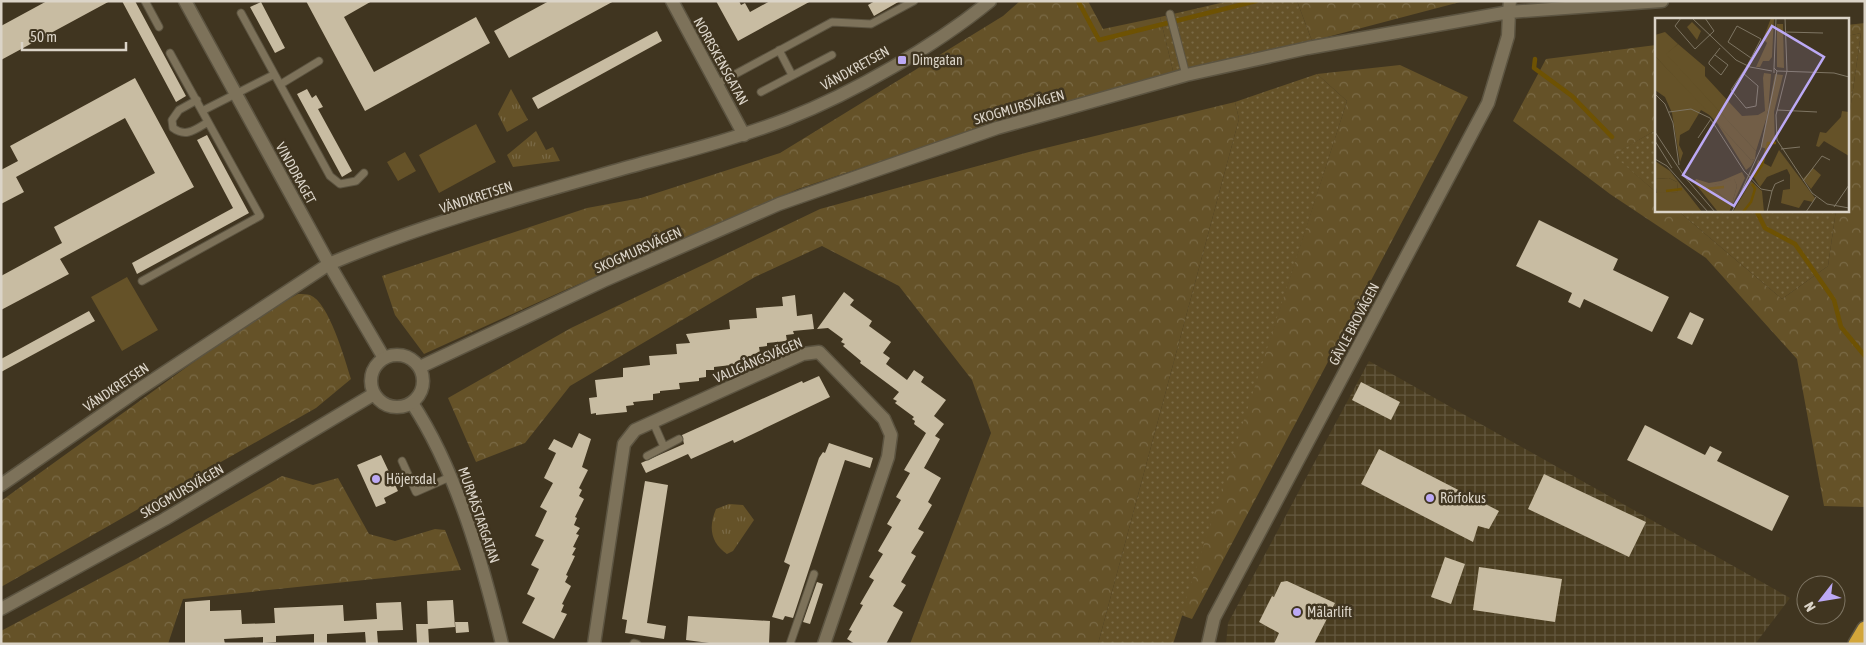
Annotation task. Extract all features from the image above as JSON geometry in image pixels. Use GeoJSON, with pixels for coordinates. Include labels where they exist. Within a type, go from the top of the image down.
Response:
{"type":"FeatureCollection","features":[{"type":"Feature","properties":{"kind":"highway"},"geometry":{"type":"LineString","coordinates":[[1857,644],[1865,629]]}},
{"type":"Feature","properties":{"kind":"street","name":"VINDDRAGET"},"geometry":{"type":"LineString","coordinates":[[185,1],[384,358]]}},
{"type":"Feature","properties":{"kind":"street","name":"NORRSKENSGATAN"},"geometry":{"type":"LineString","coordinates":[[672,1],[744,135]]}},
{"type":"Feature","properties":{"kind":"street","name":"VÄNDKRETSEN"},"geometry":{"type":"LineString","coordinates":[[1,485],[143,386],[330,264],[359,251],[518,199],[744,135],[788,118],[846,93],[966,20],[990,1]]}},
{"type":"Feature","properties":{"kind":"street","name":"SKOGMURSVÄGEN"},"geometry":{"type":"LineString","coordinates":[[420,367],[603,281],[779,204],[997,128],[1186,76],[1308,48],[1510,6],[1662,1]]}},
{"type":"Feature","properties":{"kind":"street","name":"GÄVLE BROVÄGEN"},"geometry":{"type":"LineString","coordinates":[[1208,644],[1214,618],[1488,103],[1508,36],[1510,6]]}},
{"type":"Feature","properties":{"kind":"street","name":"VALLGÅNGSVÄGEN"},"geometry":{"type":"LineString","coordinates":[[594,644],[624,444],[635,430],[803,354],[819,352],[884,420],[891,435],[888,457],[824,644]]}},
{"type":"Feature","properties":{"kind":"street"},"geometry":{"type":"LineString","coordinates":[[400,354],[408,356],[420,367],[424,383],[422,391],[412,403],[395,407],[387,405],[374,394],[371,387],[373,370],[384,358],[400,354]]}},
{"type":"Feature","properties":{"kind":"street","name":"SKOGMURSVÄGEN"},"geometry":{"type":"LineString","coordinates":[[1,609],[165,519],[374,394]]}},
{"type":"Feature","properties":{"kind":"street","name":"MURMÄSTARGATAN"},"geometry":{"type":"LineString","coordinates":[[412,403],[436,442],[450,477],[479,558],[502,644]]}},
{"type":"Feature","properties":{"kind":"lane"},"geometry":{"type":"LineString","coordinates":[[145,1],[159,27]]}},
{"type":"Feature","properties":{"kind":"lane"},"geometry":{"type":"LineString","coordinates":[[717,84],[832,22],[871,24],[914,1]]}},
{"type":"Feature","properties":{"kind":"lane"},"geometry":{"type":"LineString","coordinates":[[242,13],[330,176],[340,184],[356,180],[364,173]]}},
{"type":"Feature","properties":{"kind":"lane"},"geometry":{"type":"LineString","coordinates":[[1170,14],[1186,76]]}},
{"type":"Feature","properties":{"kind":"lane"},"geometry":{"type":"LineString","coordinates":[[779,50],[792,75]]}},
{"type":"Feature","properties":{"kind":"lane"},"geometry":{"type":"LineString","coordinates":[[142,281],[260,216],[170,53]]}},
{"type":"Feature","properties":{"kind":"lane"},"geometry":{"type":"LineString","coordinates":[[761,92],[832,54]]}},
{"type":"Feature","properties":{"kind":"lane"},"geometry":{"type":"LineString","coordinates":[[281,84],[319,61]]}},
{"type":"Feature","properties":{"kind":"lane"},"geometry":{"type":"LineString","coordinates":[[202,111],[274,75]]}},
{"type":"Feature","properties":{"kind":"lane"},"geometry":{"type":"LineString","coordinates":[[196,100],[179,110],[172,120],[173,128],[180,133],[189,132],[208,122]]}},
{"type":"Feature","properties":{"kind":"lane"},"geometry":{"type":"LineString","coordinates":[[653,422],[664,447]]}},
{"type":"Feature","properties":{"kind":"lane"},"geometry":{"type":"LineString","coordinates":[[647,456],[679,439]]}},
{"type":"Feature","properties":{"kind":"lane"},"geometry":{"type":"LineString","coordinates":[[402,461],[416,492],[450,477]]}},
{"type":"Feature","properties":{"kind":"lane"},"geometry":{"type":"LineString","coordinates":[[790,644],[814,574]]}},
{"type":"Feature","properties":{"kind":"shaded area"},"geometry":{"type":"Polygon","coordinates":[[[1369,361],[1790,598],[1755,644],[1226,644],[1228,623],[1369,361]]]}},
{"type":"Feature","properties":{"kind":"green space"},"geometry":{"type":"Polygon","coordinates":[[[1020,1],[1088,1],[1103,29],[1160,17],[1174,75],[1019,115],[798,189],[563,291],[424,354],[395,315],[382,276],[587,208],[641,198],[780,153],[1003,16],[1020,1]]]}},
{"type":"Feature","properties":{"kind":"green space"},"geometry":{"type":"Polygon","coordinates":[[[1229,1],[1297,1],[1312,41],[1174,75],[1160,17],[1229,1]]]}},
{"type":"Feature","properties":{"kind":"green space"},"geometry":{"type":"Polygon","coordinates":[[[1297,1],[1464,1],[1312,41],[1297,1]]]}},
{"type":"Feature","properties":{"kind":"green space"},"geometry":{"type":"Polygon","coordinates":[[[1865,23],[1865,507],[1824,506],[1797,359],[1706,258],[1610,194],[1513,121],[1546,59],[1655,45],[1655,131],[1613,155],[1655,191],[1655,211],[1678,211],[1782,299],[1828,266],[1836,211],[1848,211],[1848,125],[1861,33],[1848,36],[1848,25],[1865,23]]]}},
{"type":"Feature","properties":{"kind":"green space"},"geometry":{"type":"Polygon","coordinates":[[[1861,33],[1848,125],[1848,36],[1861,33]]]}},
{"type":"Feature","properties":{"kind":"green space"},"geometry":{"type":"Polygon","coordinates":[[[1400,65],[1468,97],[1192,619],[1181,615],[1347,101],[1317,74],[1400,65]]]}},
{"type":"Feature","properties":{"kind":"green space"},"geometry":{"type":"Polygon","coordinates":[[[1317,74],[1347,101],[1173,644],[1098,644],[1239,119],[1235,102],[1317,74]]]}},
{"type":"Feature","properties":{"kind":"green space"},"geometry":{"type":"Polygon","coordinates":[[[511,89],[528,120],[507,132],[498,114],[511,89]]]}},
{"type":"Feature","properties":{"kind":"green space"},"geometry":{"type":"Polygon","coordinates":[[[1235,102],[1239,119],[1098,644],[910,644],[991,433],[972,380],[899,286],[822,246],[755,277],[570,386],[525,443],[476,462],[448,398],[571,328],[820,209],[1029,152],[1235,102]]]}},
{"type":"Feature","properties":{"kind":"green space"},"geometry":{"type":"Polygon","coordinates":[[[476,124],[496,162],[439,193],[419,155],[476,124]]]}},
{"type":"Feature","properties":{"kind":"green space"},"geometry":{"type":"Polygon","coordinates":[[[536,131],[546,150],[553,147],[560,161],[513,167],[507,155],[536,131]]]}},
{"type":"Feature","properties":{"kind":"green space"},"geometry":{"type":"Polygon","coordinates":[[[1655,131],[1655,191],[1612,155],[1655,131]]]}},
{"type":"Feature","properties":{"kind":"green space"},"geometry":{"type":"Polygon","coordinates":[[[405,152],[416,171],[398,181],[387,162],[405,152]]]}},
{"type":"Feature","properties":{"kind":"green space"},"geometry":{"type":"Polygon","coordinates":[[[1678,211],[1836,211],[1828,266],[1782,299],[1678,211]]]}},
{"type":"Feature","properties":{"kind":"green space"},"geometry":{"type":"Polygon","coordinates":[[[127,277],[158,330],[122,351],[91,297],[127,277]]]}},
{"type":"Feature","properties":{"kind":"green space"},"geometry":{"type":"Polygon","coordinates":[[[298,294],[310,295],[324,308],[335,332],[351,379],[316,408],[1,587],[1,501],[260,314],[298,294]]]}},
{"type":"Feature","properties":{"kind":"green space"},"geometry":{"type":"Polygon","coordinates":[[[282,476],[313,485],[338,478],[369,534],[395,541],[435,529],[445,530],[461,570],[183,599],[168,644],[1,644],[1,631],[136,559],[282,476]]]}},
{"type":"Feature","properties":{"kind":"green space"},"geometry":{"type":"Polygon","coordinates":[[[729,504],[743,505],[754,520],[733,551],[727,554],[714,540],[712,522],[716,509],[729,504]]]}},
{"type":"Feature","properties":{"kind":"building"},"geometry":{"type":"Polygon","coordinates":[[[47,1],[110,1],[1,60],[1,26],[47,1]]]}},
{"type":"Feature","properties":{"kind":"building"},"geometry":{"type":"Polygon","coordinates":[[[122,1],[135,1],[186,96],[176,102],[122,1]]]}},
{"type":"Feature","properties":{"kind":"building"},"geometry":{"type":"Polygon","coordinates":[[[306,1],[372,1],[344,17],[374,72],[476,17],[490,43],[365,111],[306,1]]]}},
{"type":"Feature","properties":{"kind":"building"},"geometry":{"type":"Polygon","coordinates":[[[549,1],[614,1],[509,58],[494,31],[549,1]]]}},
{"type":"Feature","properties":{"kind":"building"},"geometry":{"type":"Polygon","coordinates":[[[716,1],[739,1],[741,5],[745,3],[750,12],[770,1],[811,1],[738,41],[716,1]]]}},
{"type":"Feature","properties":{"kind":"building"},"geometry":{"type":"Polygon","coordinates":[[[875,1],[900,1],[874,16],[868,5],[875,1]]]}},
{"type":"Feature","properties":{"kind":"building"},"geometry":{"type":"Polygon","coordinates":[[[261,2],[285,48],[275,53],[250,7],[261,2]]]}},
{"type":"Feature","properties":{"kind":"building"},"geometry":{"type":"Polygon","coordinates":[[[657,31],[662,41],[538,109],[532,98],[657,31]]]}},
{"type":"Feature","properties":{"kind":"building"},"geometry":{"type":"Polygon","coordinates":[[[135,78],[194,187],[60,259],[69,274],[1,310],[1,276],[62,243],[54,227],[155,173],[125,118],[16,177],[24,192],[1,204],[1,170],[18,161],[10,146],[135,78]]]}},
{"type":"Feature","properties":{"kind":"building"},"geometry":{"type":"Polygon","coordinates":[[[307,89],[312,98],[316,95],[323,107],[318,109],[352,171],[342,177],[297,94],[307,89]]]}},
{"type":"Feature","properties":{"kind":"building"},"geometry":{"type":"Polygon","coordinates":[[[207,135],[249,213],[137,274],[132,263],[233,208],[197,140],[207,135]]]}},
{"type":"Feature","properties":{"kind":"building"},"geometry":{"type":"Polygon","coordinates":[[[1539,220],[1618,259],[1613,270],[1669,297],[1652,332],[1584,299],[1580,308],[1568,302],[1572,293],[1516,266],[1539,220]]]}},
{"type":"Feature","properties":{"kind":"building"},"geometry":{"type":"Polygon","coordinates":[[[844,292],[854,300],[850,305],[872,321],[869,326],[891,342],[883,353],[890,358],[886,364],[907,380],[914,370],[924,377],[921,382],[946,400],[934,416],[944,424],[935,436],[940,439],[924,468],[941,478],[928,502],[932,505],[918,529],[924,532],[911,553],[916,556],[901,582],[906,585],[893,606],[903,612],[886,644],[855,644],[847,639],[852,631],[849,630],[863,605],[860,604],[874,580],[869,577],[883,554],[878,551],[892,527],[887,524],[901,500],[896,497],[910,473],[904,470],[926,433],[914,424],[915,421],[912,419],[914,417],[895,403],[897,401],[893,399],[899,392],[860,363],[861,361],[843,346],[845,344],[841,342],[843,339],[828,328],[817,329],[844,292]]]}},
{"type":"Feature","properties":{"kind":"building"},"geometry":{"type":"Polygon","coordinates":[[[795,295],[797,316],[812,314],[814,329],[793,331],[794,334],[786,335],[787,341],[767,343],[767,346],[759,347],[760,353],[753,354],[753,358],[740,360],[740,364],[714,367],[714,370],[706,370],[706,377],[699,378],[699,381],[679,383],[680,389],[660,391],[660,393],[653,394],[653,400],[633,402],[634,405],[626,406],[627,412],[591,414],[589,398],[597,397],[595,380],[623,377],[623,368],[650,365],[649,356],[677,354],[676,344],[690,343],[686,334],[730,329],[729,320],[757,318],[756,308],[783,306],[782,297],[795,295]]]}},
{"type":"Feature","properties":{"kind":"building"},"geometry":{"type":"Polygon","coordinates":[[[89,311],[95,321],[1,372],[1,359],[89,311]]]}},
{"type":"Feature","properties":{"kind":"building"},"geometry":{"type":"Polygon","coordinates":[[[1690,312],[1704,319],[1692,345],[1677,338],[1690,312]]]}},
{"type":"Feature","properties":{"kind":"building"},"geometry":{"type":"Polygon","coordinates":[[[819,376],[830,397],[734,443],[733,440],[691,459],[688,454],[646,473],[641,463],[684,444],[682,435],[802,381],[803,383],[819,376]]]}},
{"type":"Feature","properties":{"kind":"building"},"geometry":{"type":"Polygon","coordinates":[[[1361,382],[1400,402],[1391,420],[1352,400],[1361,382]]]}},
{"type":"Feature","properties":{"kind":"building"},"geometry":{"type":"Polygon","coordinates":[[[1645,425],[1705,455],[1710,446],[1722,452],[1717,461],[1789,496],[1772,531],[1627,460],[1645,425]]]}},
{"type":"Feature","properties":{"kind":"building"},"geometry":{"type":"Polygon","coordinates":[[[579,433],[591,439],[582,467],[588,470],[579,488],[582,490],[579,496],[584,499],[575,517],[577,518],[574,525],[580,528],[576,534],[579,535],[573,547],[576,548],[572,555],[575,556],[566,575],[568,576],[565,582],[571,586],[562,604],[564,605],[561,612],[567,614],[554,639],[522,623],[535,598],[527,594],[539,569],[531,565],[544,540],[535,536],[547,511],[540,507],[553,483],[544,478],[556,453],[548,449],[554,439],[572,448],[579,433]]]}},
{"type":"Feature","properties":{"kind":"building"},"geometry":{"type":"Polygon","coordinates":[[[829,443],[873,458],[870,468],[845,460],[793,618],[785,616],[783,620],[772,617],[790,565],[784,562],[819,458],[823,452],[825,453],[829,443]]]}},
{"type":"Feature","properties":{"kind":"building","name":"Rörfokus"},"geometry":{"type":"Polygon","coordinates":[[[1379,449],[1499,511],[1489,529],[1478,526],[1473,542],[1361,484],[1379,449]]]}},
{"type":"Feature","properties":{"kind":"building","name":"Höjersdal"},"geometry":{"type":"Polygon","coordinates":[[[381,455],[398,491],[384,498],[386,503],[376,507],[357,465],[381,455]]]}},
{"type":"Feature","properties":{"kind":"building"},"geometry":{"type":"Polygon","coordinates":[[[1544,474],[1646,522],[1629,557],[1528,509],[1544,474]]]}},
{"type":"Feature","properties":{"kind":"building"},"geometry":{"type":"Polygon","coordinates":[[[645,481],[668,485],[647,623],[666,626],[664,639],[625,633],[627,620],[622,619],[645,481]]]}},
{"type":"Feature","properties":{"kind":"building"},"geometry":{"type":"Polygon","coordinates":[[[1445,557],[1465,564],[1451,604],[1431,597],[1445,557]]]}},
{"type":"Feature","properties":{"kind":"building"},"geometry":{"type":"Polygon","coordinates":[[[1479,567],[1562,579],[1555,622],[1473,610],[1479,567]]]}},
{"type":"Feature","properties":{"kind":"building","name":"Mälarlift"},"geometry":{"type":"Polygon","coordinates":[[[1287,581],[1335,603],[1314,644],[1274,644],[1279,633],[1259,622],[1281,582],[1287,581]]]}},
{"type":"Feature","properties":{"kind":"building"},"geometry":{"type":"Polygon","coordinates":[[[817,582],[823,584],[810,624],[803,622],[817,582]]]}},
{"type":"Feature","properties":{"kind":"building"},"geometry":{"type":"Polygon","coordinates":[[[210,600],[210,611],[241,610],[242,624],[275,623],[274,608],[343,605],[344,621],[377,619],[376,603],[401,602],[403,630],[377,631],[378,644],[366,644],[365,632],[327,634],[327,644],[314,644],[314,634],[276,636],[276,642],[263,643],[263,637],[224,639],[225,644],[185,644],[185,602],[210,600]]]}},
{"type":"Feature","properties":{"kind":"building"},"geometry":{"type":"Polygon","coordinates":[[[453,600],[455,627],[428,629],[427,601],[453,600]]]}},
{"type":"Feature","properties":{"kind":"building"},"geometry":{"type":"Polygon","coordinates":[[[688,616],[770,621],[769,644],[717,644],[686,640],[688,616]]]}},
{"type":"Feature","properties":{"kind":"building"},"geometry":{"type":"Polygon","coordinates":[[[455,622],[468,622],[469,632],[456,633],[455,622]]]}},
{"type":"Feature","properties":{"kind":"building"},"geometry":{"type":"Polygon","coordinates":[[[416,624],[428,624],[429,643],[417,644],[416,624]]]}},
{"type":"Feature","properties":{"kind":"waterway"},"geometry":{"type":"LineString","coordinates":[[1078,1],[1099,40],[1256,1]]}},
{"type":"Feature","properties":{"kind":"waterway"},"geometry":{"type":"LineString","coordinates":[[1535,59],[1534,68],[1572,96],[1612,137]]}},
{"type":"Feature","properties":{"kind":"waterway"},"geometry":{"type":"LineString","coordinates":[[1756,211],[1765,228],[1795,244],[1834,300],[1841,327],[1865,356]]}},
{"type":"Feature","properties":{"kind":"place","name":"Dimgatan"},"geometry":{"type":"Point","coordinates":[902,60]}},
{"type":"Feature","properties":{"kind":"place","name":"Höjersdal"},"geometry":{"type":"Point","coordinates":[376,479]}},
{"type":"Feature","properties":{"kind":"place","name":"Rörfokus"},"geometry":{"type":"Point","coordinates":[1430,498]}},
{"type":"Feature","properties":{"kind":"place","name":"Mälarlift"},"geometry":{"type":"Point","coordinates":[1297,612]}}]}
